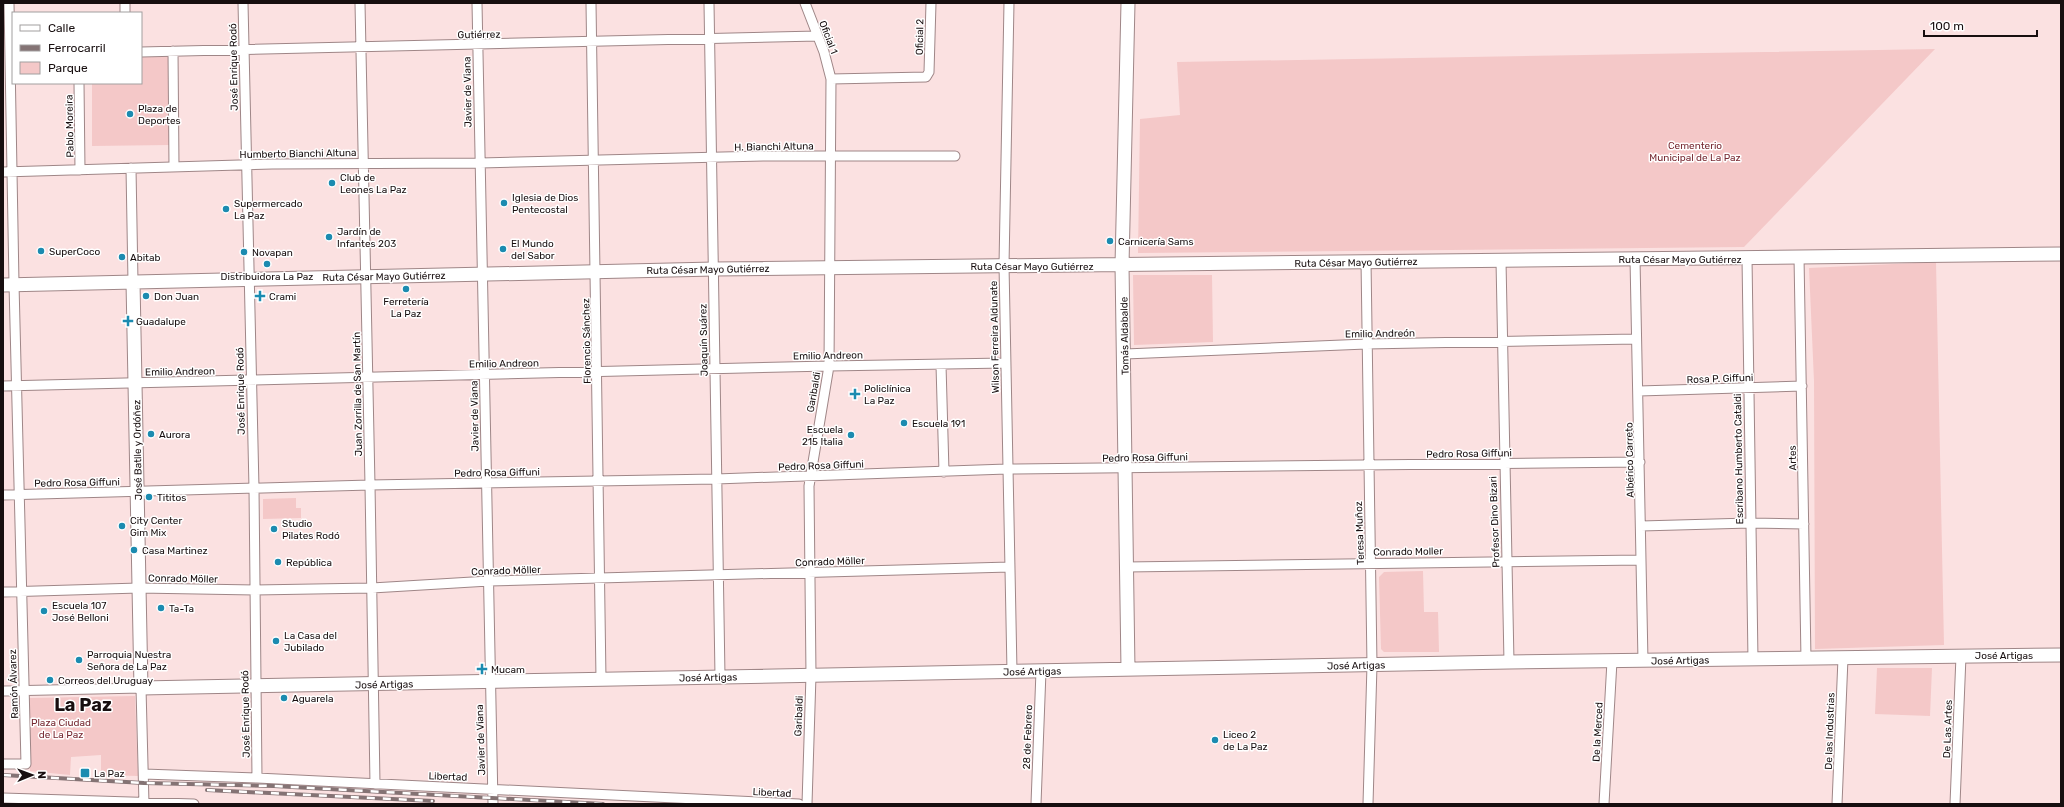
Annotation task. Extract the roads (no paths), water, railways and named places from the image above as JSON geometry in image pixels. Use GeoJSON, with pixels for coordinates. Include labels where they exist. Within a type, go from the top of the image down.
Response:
{"type":"FeatureCollection","features":[{"type":"Feature","properties":{"kind":"street","name":"Ramón Álvarez"},"geometry":{"type":"LineString","coordinates":[[3,764],[26,764],[17,386],[8,284],[13,172],[9,54],[9,3]]}},
{"type":"Feature","properties":{"kind":"street","name":"José Enrique Rodó"},"geometry":{"type":"LineString","coordinates":[[243,3],[250,380],[254,488],[257,778]]}},
{"type":"Feature","properties":{"kind":"street","name":"Juan Zorrilla de San Martín"},"geometry":{"type":"LineString","coordinates":[[360,3],[375,784]]}},
{"type":"Feature","properties":{"kind":"street","name":"Javier de Viana"},"geometry":{"type":"LineString","coordinates":[[477,3],[493,804]]}},
{"type":"Feature","properties":{"kind":"street","name":"Florencio Sánchez"},"geometry":{"type":"LineString","coordinates":[[591,3],[598,372],[601,679]]}},
{"type":"Feature","properties":{"kind":"street","name":"Joaquín Suárez"},"geometry":{"type":"LineString","coordinates":[[709,3],[720,676]]}},
{"type":"Feature","properties":{"kind":"street","name":"Oficial 1"},"geometry":{"type":"LineString","coordinates":[[805,3],[818,36],[831,79]]}},
{"type":"Feature","properties":{"kind":"street","name":"Oficial 2"},"geometry":{"type":"LineString","coordinates":[[831,79],[926,77],[929,72],[931,3]]}},
{"type":"Feature","properties":{"kind":"street","name":"Wilson Ferreira Aldunate"},"geometry":{"type":"LineString","coordinates":[[1010,3],[1004,265],[1012,672]]}},
{"type":"Feature","properties":{"kind":"street","name":"Tomás Aldabalde"},"geometry":{"type":"LineString","coordinates":[[1128,3],[1122,265],[1128,669]]}},
{"type":"Feature","properties":{"kind":"street","name":"Gutiérrez"},"geometry":{"type":"LineString","coordinates":[[142,52],[818,36]]}},
{"type":"Feature","properties":{"kind":"street"},"geometry":{"type":"LineString","coordinates":[[173,51],[174,167]]}},
{"type":"Feature","properties":{"kind":"street","name":"Garibaldi"},"geometry":{"type":"LineString","coordinates":[[807,804],[810,676],[810,476],[829,366],[829,156],[831,79]]}},
{"type":"Feature","properties":{"kind":"street","name":"Pablo Moreira"},"geometry":{"type":"LineString","coordinates":[[79,84],[80,170]]}},
{"type":"Feature","properties":{"kind":"street","name":"H. Bianchi Altuna"},"geometry":{"type":"LineString","coordinates":[[594,161],[829,156],[954,156]]}},
{"type":"Feature","properties":{"kind":"street","name":"Humberto Bianchi Altuna"},"geometry":{"type":"LineString","coordinates":[[3,172],[246,165],[594,161]]}},
{"type":"Feature","properties":{"kind":"street","name":"José Batlle y Ordóñez"},"geometry":{"type":"LineString","coordinates":[[130,168],[136,383],[144,803]]}},
{"type":"Feature","properties":{"kind":"street","name":"Ruta César Mayo Gutiérrez"},"geometry":{"type":"LineString","coordinates":[[8,284],[714,269],[2061,254]]}},
{"type":"Feature","properties":{"kind":"street","name":"Artes"},"geometry":{"type":"LineString","coordinates":[[1799,257],[1806,659]]}},
{"type":"Feature","properties":{"kind":"street","name":"Escribano Humberto Cataldi"},"geometry":{"type":"LineString","coordinates":[[1747,258],[1752,660]]}},
{"type":"Feature","properties":{"kind":"street","name":"Albérico Carreto"},"geometry":{"type":"LineString","coordinates":[[1635,259],[1643,661]]}},
{"type":"Feature","properties":{"kind":"street","name":"Teresa Muñoz"},"geometry":{"type":"LineString","coordinates":[[1366,261],[1367,465],[1371,563],[1372,664],[1368,804]]}},
{"type":"Feature","properties":{"kind":"street","name":"Profesor Dino Bizari"},"geometry":{"type":"LineString","coordinates":[[1501,261],[1501,343],[1509,662]]}},
{"type":"Feature","properties":{"kind":"street","name":"Emilio Andreón"},"geometry":{"type":"LineString","coordinates":[[1124,354],[1366,344],[1501,343],[1636,339]]}},
{"type":"Feature","properties":{"kind":"street","name":"Emilio Andreon"},"geometry":{"type":"LineString","coordinates":[[3,386],[1005,363]]}},
{"type":"Feature","properties":{"kind":"street"},"geometry":{"type":"LineString","coordinates":[[942,365],[944,472]]}},
{"type":"Feature","properties":{"kind":"street","name":"Rosa P. Giffuni"},"geometry":{"type":"LineString","coordinates":[[1638,391],[1802,386]]}},
{"type":"Feature","properties":{"kind":"street","name":"Pedro Rosa Giffuni"},"geometry":{"type":"LineString","coordinates":[[3,495],[370,485],[716,479],[1007,469],[1640,462]]}},
{"type":"Feature","properties":{"kind":"street"},"geometry":{"type":"LineString","coordinates":[[1641,526],[1750,523],[1804,524]]}},
{"type":"Feature","properties":{"kind":"street","name":"Conrado Moller"},"geometry":{"type":"LineString","coordinates":[[1126,567],[1641,560]]}},
{"type":"Feature","properties":{"kind":"street","name":"Conrado Möller"},"geometry":{"type":"LineString","coordinates":[[3,592],[140,588],[255,590],[372,588],[489,581],[1010,567]]}},
{"type":"Feature","properties":{"kind":"street","name":"José Artigas"},"geometry":{"type":"LineString","coordinates":[[3,691],[1372,664],[2061,655]]}},
{"type":"Feature","properties":{"kind":"street","name":"De Las Artes"},"geometry":{"type":"LineString","coordinates":[[1955,804],[1961,656]]}},
{"type":"Feature","properties":{"kind":"street","name":"De las Industrias"},"geometry":{"type":"LineString","coordinates":[[1837,804],[1843,658]]}},
{"type":"Feature","properties":{"kind":"street","name":"De la Merced"},"geometry":{"type":"LineString","coordinates":[[1604,804],[1612,661]]}},
{"type":"Feature","properties":{"kind":"street","name":"28 de Febrero"},"geometry":{"type":"LineString","coordinates":[[1036,804],[1041,671]]}},
{"type":"Feature","properties":{"kind":"street","name":"Libertad"},"geometry":{"type":"LineString","coordinates":[[144,774],[493,788],[799,804]]}},
{"type":"Feature","properties":{"kind":"street"},"geometry":{"type":"LineString","coordinates":[[3,798],[27,802],[194,804]]}},
{"type":"Feature","properties":{"kind":"railway"},"geometry":{"type":"LineString","coordinates":[[3,775],[144,783],[274,786],[603,804]]}},
{"type":"Feature","properties":{"kind":"railway"},"geometry":{"type":"LineString","coordinates":[[207,790],[433,801]]}},
{"type":"Feature","properties":{"kind":"place","name":"Plaza de Deportes"},"geometry":{"type":"Point","coordinates":[130,114]}},
{"type":"Feature","properties":{"kind":"place","name":"Club de Leones La Paz"},"geometry":{"type":"Point","coordinates":[332,183]}},
{"type":"Feature","properties":{"kind":"place","name":"Iglesia de Dios Pentecostal"},"geometry":{"type":"Point","coordinates":[504,203]}},
{"type":"Feature","properties":{"kind":"place","name":"Supermercado La Paz"},"geometry":{"type":"Point","coordinates":[226,209]}},
{"type":"Feature","properties":{"kind":"place","name":"Jardín de Infantes 203"},"geometry":{"type":"Point","coordinates":[329,237]}},
{"type":"Feature","properties":{"kind":"place","name":"Carnicería Sams"},"geometry":{"type":"Point","coordinates":[1110,241]}},
{"type":"Feature","properties":{"kind":"place","name":"El Mundo del Sabor"},"geometry":{"type":"Point","coordinates":[503,249]}},
{"type":"Feature","properties":{"kind":"place","name":"SuperCoco"},"geometry":{"type":"Point","coordinates":[41,251]}},
{"type":"Feature","properties":{"kind":"place","name":"Novapan"},"geometry":{"type":"Point","coordinates":[244,252]}},
{"type":"Feature","properties":{"kind":"place","name":"Abitab"},"geometry":{"type":"Point","coordinates":[122,257]}},
{"type":"Feature","properties":{"kind":"place","name":"Distribuidora La Paz"},"geometry":{"type":"Point","coordinates":[267,264]}},
{"type":"Feature","properties":{"kind":"place","name":"Ferretería La Paz"},"geometry":{"type":"Point","coordinates":[406,289]}},
{"type":"Feature","properties":{"kind":"place","name":"Don Juan"},"geometry":{"type":"Point","coordinates":[146,296]}},
{"type":"Feature","properties":{"kind":"place","name":"Crami"},"geometry":{"type":"Point","coordinates":[260,296]}},
{"type":"Feature","properties":{"kind":"place","name":"Guadalupe"},"geometry":{"type":"Point","coordinates":[128,321]}},
{"type":"Feature","properties":{"kind":"place","name":"Policlínica La Paz"},"geometry":{"type":"Point","coordinates":[855,394]}},
{"type":"Feature","properties":{"kind":"place","name":"Escuela 191"},"geometry":{"type":"Point","coordinates":[904,423]}},
{"type":"Feature","properties":{"kind":"place","name":"Aurora"},"geometry":{"type":"Point","coordinates":[151,434]}},
{"type":"Feature","properties":{"kind":"place","name":"Escuela 215 Italia"},"geometry":{"type":"Point","coordinates":[851,435]}},
{"type":"Feature","properties":{"kind":"place","name":"Tititos"},"geometry":{"type":"Point","coordinates":[149,497]}},
{"type":"Feature","properties":{"kind":"place","name":"City Center Gim Mix"},"geometry":{"type":"Point","coordinates":[122,526]}},
{"type":"Feature","properties":{"kind":"place","name":"Studio Pilates Rodó"},"geometry":{"type":"Point","coordinates":[274,529]}},
{"type":"Feature","properties":{"kind":"place","name":"Casa Martinez"},"geometry":{"type":"Point","coordinates":[134,550]}},
{"type":"Feature","properties":{"kind":"place","name":"República"},"geometry":{"type":"Point","coordinates":[278,562]}},
{"type":"Feature","properties":{"kind":"place","name":"Ta-Ta"},"geometry":{"type":"Point","coordinates":[161,608]}},
{"type":"Feature","properties":{"kind":"place","name":"Escuela 107 José Belloni"},"geometry":{"type":"Point","coordinates":[44,611]}},
{"type":"Feature","properties":{"kind":"place","name":"La Casa del Jubilado"},"geometry":{"type":"Point","coordinates":[276,641]}},
{"type":"Feature","properties":{"kind":"place","name":"Parroquia Nuestra Señora de La Paz"},"geometry":{"type":"Point","coordinates":[79,660]}},
{"type":"Feature","properties":{"kind":"place","name":"Mucam"},"geometry":{"type":"Point","coordinates":[482,669]}},
{"type":"Feature","properties":{"kind":"place","name":"Correos del Uruguay"},"geometry":{"type":"Point","coordinates":[50,680]}},
{"type":"Feature","properties":{"kind":"place","name":"Aguarela"},"geometry":{"type":"Point","coordinates":[284,698]}},
{"type":"Feature","properties":{"kind":"place","name":"Liceo 2 de La Paz"},"geometry":{"type":"Point","coordinates":[1215,740]}},
{"type":"Feature","properties":{"kind":"place","name":"La Paz"},"geometry":{"type":"Point","coordinates":[85,773]}},
{"type":"Feature","properties":{"kind":"district","name":"La Paz"},"geometry":{"type":"Point","coordinates":[83,705]}},
{"type":"Feature","properties":{"kind":"park label","name":"Cementerio Municipal de La Paz"},"geometry":{"type":"Point","coordinates":[1695,150]}},
{"type":"Feature","properties":{"kind":"park label","name":"Plaza Ciudad de La Paz"},"geometry":{"type":"Point","coordinates":[61,728]}}]}
